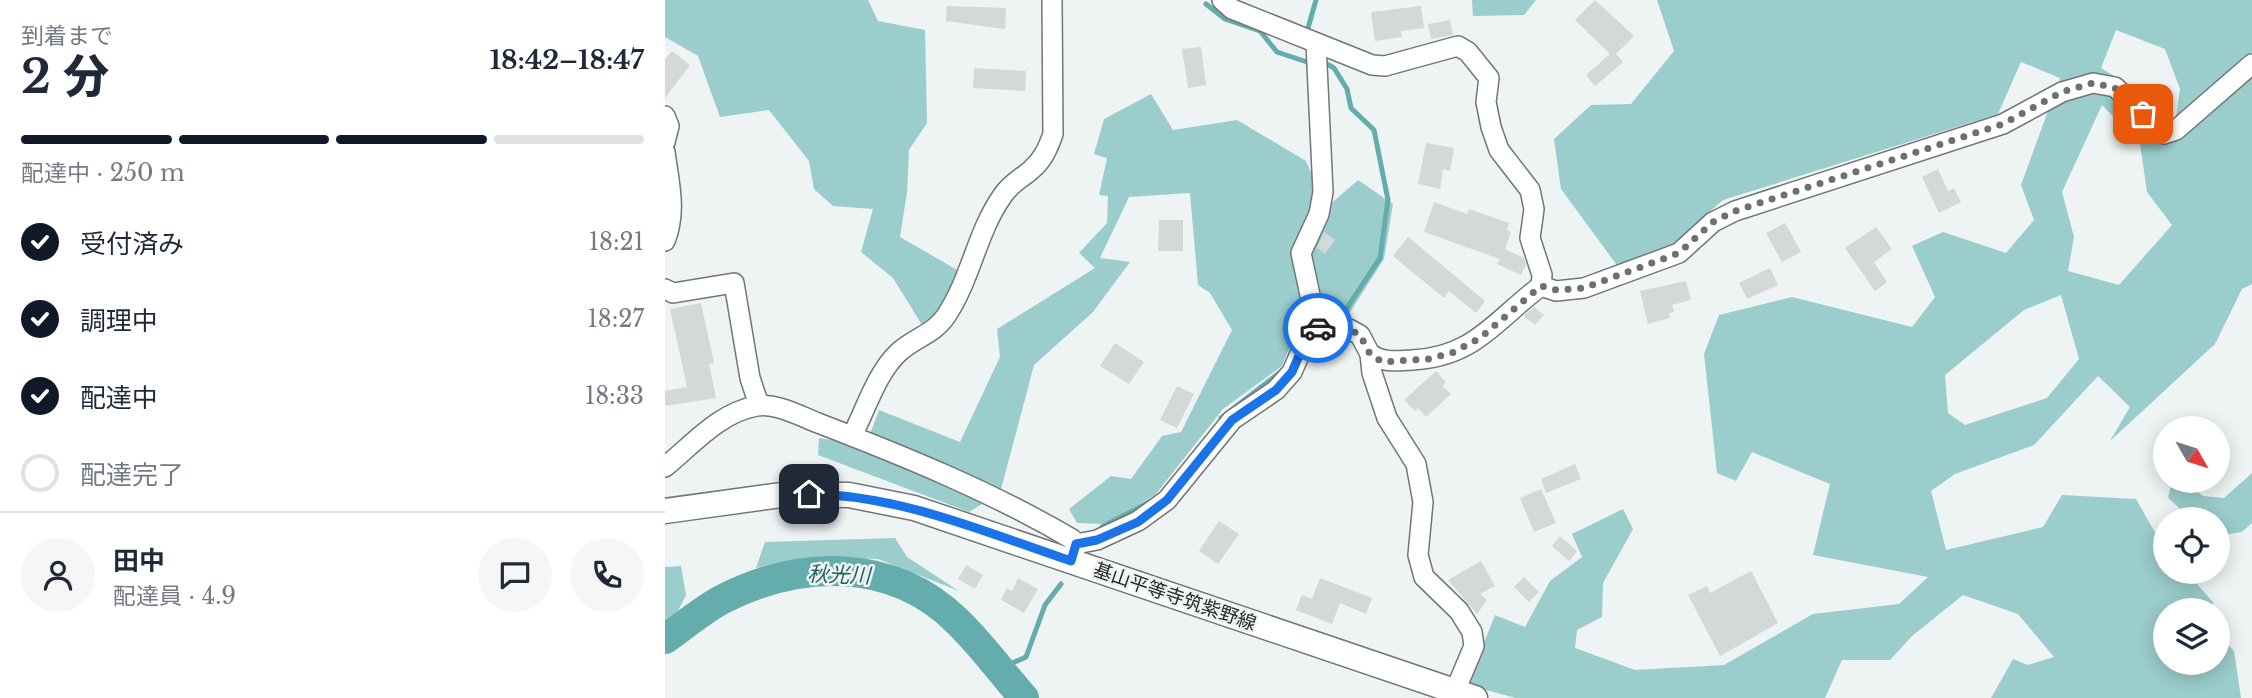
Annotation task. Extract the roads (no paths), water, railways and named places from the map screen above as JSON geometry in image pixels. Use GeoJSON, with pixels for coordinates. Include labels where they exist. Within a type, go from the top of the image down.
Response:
{"type":"FeatureCollection","features":[{"type":"Feature","properties":{"kind":"main road","name":"基山平等寺筑紫野線"},"geometry":{"type":"LineString","coordinates":[[665,512],[789,494],[849,495],[914,508],[1074,553],[1465,695]]}},
{"type":"Feature","properties":{"kind":"street"},"geometry":{"type":"LineString","coordinates":[[852,436],[888,365],[900,351],[934,330],[945,319],[994,209],[1005,191],[1033,169],[1045,154],[1053,134],[1052,0]]}},
{"type":"Feature","properties":{"kind":"street"},"geometry":{"type":"LineString","coordinates":[[1222,0],[1232,9],[1372,65],[1385,66],[1458,46],[1468,52],[1489,78],[1486,102],[1499,150],[1529,190],[1534,209],[1530,238],[1542,275],[1541,286],[1508,317],[1480,338],[1452,353],[1428,359],[1382,362],[1370,354]]}},
{"type":"Feature","properties":{"kind":"street"},"geometry":{"type":"LineString","coordinates":[[665,467],[729,414],[759,405],[778,408],[852,436],[1002,502],[1055,529],[1074,553],[1138,522],[1167,500],[1232,420],[1276,390],[1292,372],[1311,328],[1313,309],[1301,253],[1319,214],[1323,192],[1316,44]]}},
{"type":"Feature","properties":{"kind":"street"},"geometry":{"type":"LineString","coordinates":[[1541,286],[1556,290],[1584,288],[1679,253],[1713,222],[1735,211],[2003,124],[2062,92],[2093,83],[2115,88],[2164,134],[2176,130],[2252,64]]}},
{"type":"Feature","properties":{"kind":"street"},"geometry":{"type":"LineString","coordinates":[[665,116],[669,126],[665,142]]}},
{"type":"Feature","properties":{"kind":"street"},"geometry":{"type":"LineString","coordinates":[[665,152],[672,203],[671,224],[665,241]]}},
{"type":"Feature","properties":{"kind":"street"},"geometry":{"type":"LineString","coordinates":[[665,289],[673,293],[734,283],[750,378],[759,405]]}},
{"type":"Feature","properties":{"kind":"street"},"geometry":{"type":"LineString","coordinates":[[1311,328],[1349,329],[1360,335],[1370,354],[1372,373],[1387,418],[1416,464],[1423,502],[1418,555],[1424,577],[1459,611],[1472,632],[1473,646],[1465,695]]}},
{"type":"Feature","properties":{"kind":"waterway"},"geometry":{"type":"LineString","coordinates":[[1308,28],[1316,0]]}},
{"type":"Feature","properties":{"kind":"waterway"},"geometry":{"type":"LineString","coordinates":[[1206,4],[1225,19],[1260,31],[1277,52],[1307,62]]}},
{"type":"Feature","properties":{"kind":"waterway"},"geometry":{"type":"LineString","coordinates":[[1324,316],[1345,311],[1380,258],[1388,200],[1374,130],[1351,108],[1347,89],[1334,68],[1325,63]]}},
{"type":"Feature","properties":{"kind":"waterway"},"geometry":{"type":"LineString","coordinates":[[1221,418],[1282,371]]}},
{"type":"Feature","properties":{"kind":"waterway"},"geometry":{"type":"LineString","coordinates":[[1102,527],[1149,502]]}},
{"type":"Feature","properties":{"kind":"waterway","name":"秋光川"},"geometry":{"type":"LineString","coordinates":[[665,639],[715,603],[752,586],[783,577],[845,571],[904,585],[931,600],[957,621],[1024,698]]}},
{"type":"Feature","properties":{"kind":"waterway"},"geometry":{"type":"LineString","coordinates":[[999,669],[1026,657],[1045,605],[1061,584]]}}]}
